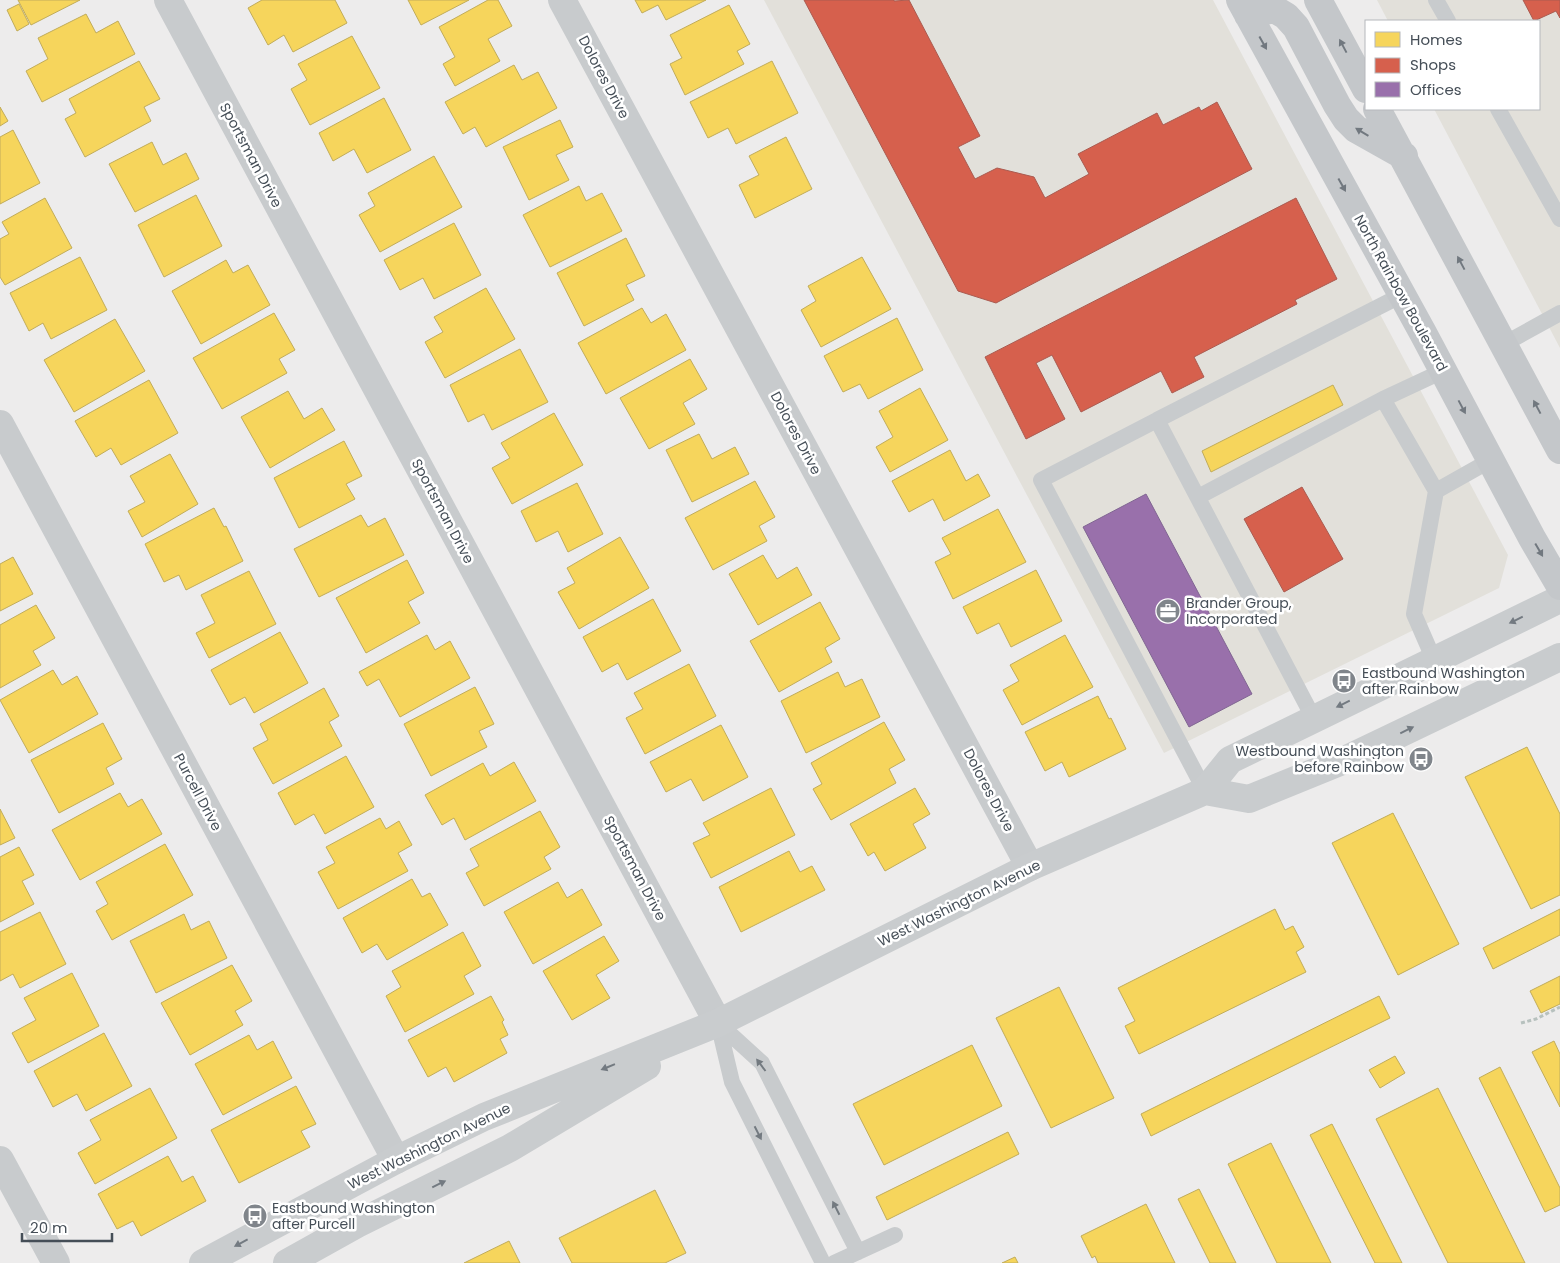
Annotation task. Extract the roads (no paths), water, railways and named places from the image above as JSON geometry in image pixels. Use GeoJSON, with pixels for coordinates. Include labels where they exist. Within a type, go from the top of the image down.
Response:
{"type":"FeatureCollection","features":[{"type":"Feature","properties":{"kind":"main road"},"geometry":{"type":"LineString","coordinates":[[1318,0],[1365,87]]}},
{"type":"Feature","properties":{"kind":"main road"},"geometry":{"type":"LineString","coordinates":[[1244,7],[1274,9],[1286,16],[1296,27],[1346,119],[1356,129],[1404,156]]}},
{"type":"Feature","properties":{"kind":"main road","name":"North Rainbow Boulevard"},"geometry":{"type":"LineString","coordinates":[[1244,7],[1560,586]]}},
{"type":"Feature","properties":{"kind":"main road"},"geometry":{"type":"LineString","coordinates":[[1378,110],[1404,156],[1560,450]]}},
{"type":"Feature","properties":{"kind":"main road","name":"West Washington Avenue"},"geometry":{"type":"LineString","coordinates":[[203,1263],[396,1160],[484,1117],[718,1022],[1030,867],[1205,791],[1230,760],[1560,599]]}},
{"type":"Feature","properties":{"kind":"main road"},"geometry":{"type":"LineString","coordinates":[[1205,791],[1249,799],[1347,759],[1560,657]]}},
{"type":"Feature","properties":{"kind":"main road","name":"West Washington Avenue"},"geometry":{"type":"LineString","coordinates":[[287,1263],[358,1224],[510,1148],[718,1022]]}},
{"type":"Feature","properties":{"kind":"street","name":"Sportsman Drive"},"geometry":{"type":"LineString","coordinates":[[168,0],[718,1022]]}},
{"type":"Feature","properties":{"kind":"street","name":"Dolores Drive"},"geometry":{"type":"LineString","coordinates":[[562,0],[1030,867]]}},
{"type":"Feature","properties":{"kind":"street","name":"Purcell Drive"},"geometry":{"type":"LineString","coordinates":[[0,424],[396,1160]]}},
{"type":"Feature","properties":{"kind":"street"},"geometry":{"type":"LineString","coordinates":[[0,1160],[56,1263]]}},
{"type":"Feature","properties":{"kind":"lane"},"geometry":{"type":"LineString","coordinates":[[1436,0],[1447,20]]}},
{"type":"Feature","properties":{"kind":"lane"},"geometry":{"type":"LineString","coordinates":[[1499,110],[1560,219]]}},
{"type":"Feature","properties":{"kind":"lane"},"geometry":{"type":"LineString","coordinates":[[1205,791],[1041,480],[1402,295]]}},
{"type":"Feature","properties":{"kind":"lane"},"geometry":{"type":"LineString","coordinates":[[1504,344],[1560,313]]}},
{"type":"Feature","properties":{"kind":"lane"},"geometry":{"type":"LineString","coordinates":[[1198,497],[1383,400],[1443,371]]}},
{"type":"Feature","properties":{"kind":"lane"},"geometry":{"type":"LineString","coordinates":[[1383,400],[1436,491],[1414,614],[1434,660]]}},
{"type":"Feature","properties":{"kind":"lane"},"geometry":{"type":"LineString","coordinates":[[1157,420],[1314,719]]}},
{"type":"Feature","properties":{"kind":"lane"},"geometry":{"type":"LineString","coordinates":[[1436,491],[1491,460]]}},
{"type":"Feature","properties":{"kind":"lane"},"geometry":{"type":"LineString","coordinates":[[718,1022],[762,1063],[858,1252]]}},
{"type":"Feature","properties":{"kind":"lane"},"geometry":{"type":"LineString","coordinates":[[718,1022],[732,1082],[823,1263]]}},
{"type":"Feature","properties":{"kind":"lane"},"geometry":{"type":"LineString","coordinates":[[834,1263],[895,1235]]}},
{"type":"Feature","properties":{"kind":"place","name":"Brander Group, Incorporated"},"geometry":{"type":"Point","coordinates":[1168,611]}},
{"type":"Feature","properties":{"kind":"place","name":"Eastbound Washington after Rainbow"},"geometry":{"type":"Point","coordinates":[1344,681]}},
{"type":"Feature","properties":{"kind":"place","name":"Westbound Washington before Rainbow"},"geometry":{"type":"Point","coordinates":[1421,759]}},
{"type":"Feature","properties":{"kind":"place","name":"Eastbound Washington after Purcell"},"geometry":{"type":"Point","coordinates":[255,1216]}}]}
